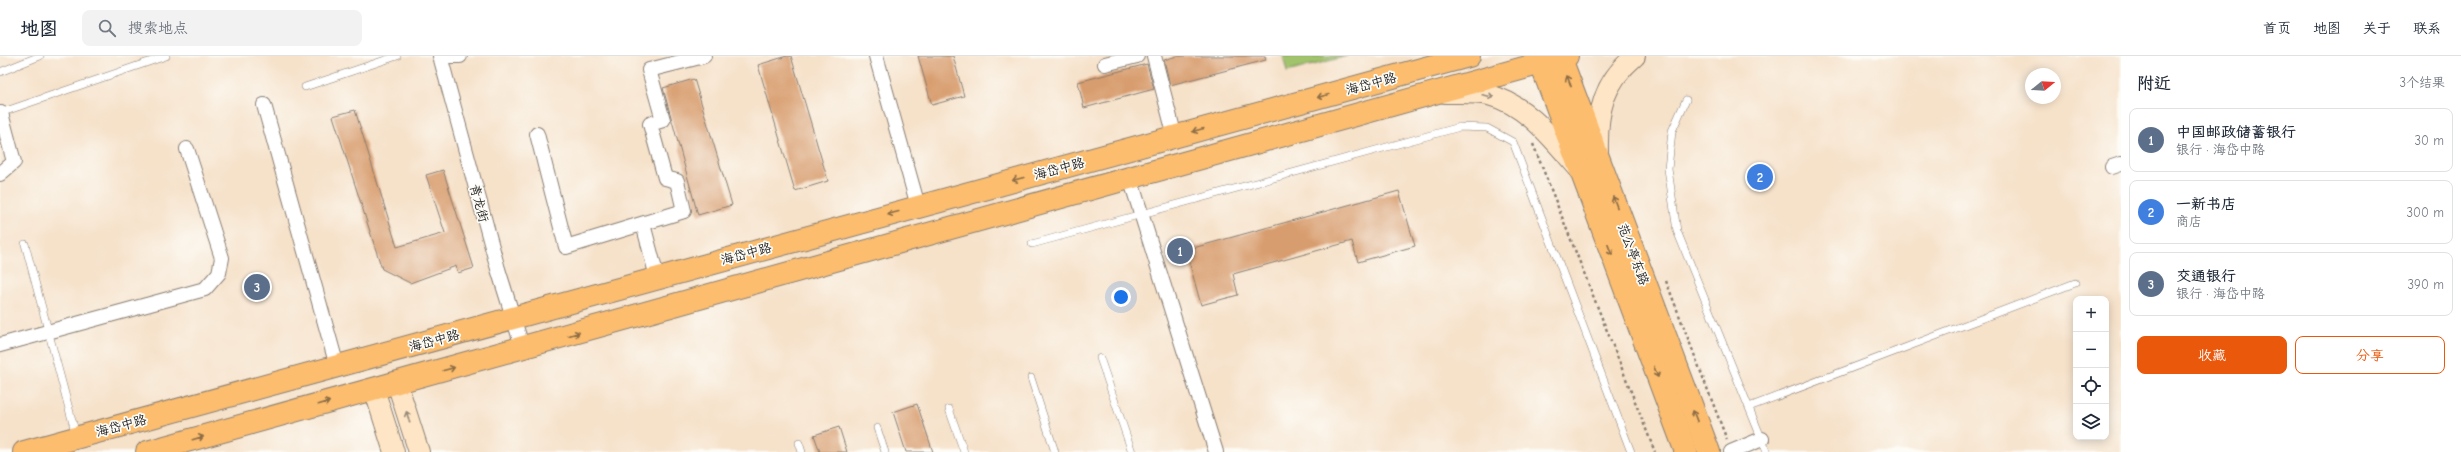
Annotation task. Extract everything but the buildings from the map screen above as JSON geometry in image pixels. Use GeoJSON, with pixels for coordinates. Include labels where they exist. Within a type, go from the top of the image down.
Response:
{"type":"FeatureCollection","features":[{"type":"Feature","properties":{"kind":"main road","name":"海岱中路"},"geometry":{"type":"LineString","coordinates":[[24,452],[1175,136],[1431,62],[1464,57]]}},
{"type":"Feature","properties":{"kind":"main road","name":"海岱中路"},"geometry":{"type":"LineString","coordinates":[[147,452],[522,349],[1435,93],[1553,58]]}},
{"type":"Feature","properties":{"kind":"main road","name":"范公亭东路"},"geometry":{"type":"LineString","coordinates":[[1553,58],[1686,452]]}},
{"type":"Feature","properties":{"kind":"main road","name":"范公亭东路"},"geometry":{"type":"LineString","coordinates":[[1590,166],[1709,452]]}},
{"type":"Feature","properties":{"kind":"street","name":"青龙街"},"geometry":{"type":"LineString","coordinates":[[440,56],[498,269],[514,318],[522,349]]}},
{"type":"Feature","properties":{"kind":"street"},"geometry":{"type":"LineString","coordinates":[[447,56],[460,56]]}},
{"type":"Feature","properties":{"kind":"street"},"geometry":{"type":"LineString","coordinates":[[537,134],[566,247],[684,211],[678,181],[665,178],[650,124],[663,120],[649,70],[704,56]]}},
{"type":"Feature","properties":{"kind":"street"},"geometry":{"type":"LineString","coordinates":[[876,56],[918,206]]}},
{"type":"Feature","properties":{"kind":"street"},"geometry":{"type":"LineString","coordinates":[[1105,64],[1137,56]]}},
{"type":"Feature","properties":{"kind":"street"},"geometry":{"type":"LineString","coordinates":[[1154,56],[1175,136]]}},
{"type":"Feature","properties":{"kind":"street"},"geometry":{"type":"LineString","coordinates":[[1435,93],[1472,94],[1503,100],[1534,120],[1590,166],[1602,102],[1611,81],[1635,56]]}},
{"type":"Feature","properties":{"kind":"street"},"geometry":{"type":"LineString","coordinates":[[264,105],[337,366]]}},
{"type":"Feature","properties":{"kind":"street"},"geometry":{"type":"LineString","coordinates":[[0,174],[14,162],[1,113]]}},
{"type":"Feature","properties":{"kind":"street"},"geometry":{"type":"LineString","coordinates":[[0,345],[205,288],[220,273],[222,258],[187,149]]}},
{"type":"Feature","properties":{"kind":"street"},"geometry":{"type":"LineString","coordinates":[[1130,178],[1216,452]]}},
{"type":"Feature","properties":{"kind":"street"},"geometry":{"type":"LineString","coordinates":[[643,224],[657,277]]}},
{"type":"Feature","properties":{"kind":"street"},"geometry":{"type":"LineString","coordinates":[[397,383],[419,452]]}},
{"type":"Feature","properties":{"kind":"street"},"geometry":{"type":"LineString","coordinates":[[374,389],[394,452]]}},
{"type":"Feature","properties":{"kind":"street"},"geometry":{"type":"LineString","coordinates":[[1731,452],[1764,446]]}},
{"type":"Feature","properties":{"kind":"lane"},"geometry":{"type":"LineString","coordinates":[[0,72],[40,56]]}},
{"type":"Feature","properties":{"kind":"lane"},"geometry":{"type":"LineString","coordinates":[[1,113],[166,56]]}},
{"type":"Feature","properties":{"kind":"lane"},"geometry":{"type":"LineString","coordinates":[[305,87],[397,56]]}},
{"type":"Feature","properties":{"kind":"lane"},"geometry":{"type":"LineString","coordinates":[[1686,100],[1672,131],[1668,169],[1677,231],[1764,446]]}},
{"type":"Feature","properties":{"kind":"lane"},"geometry":{"type":"LineString","coordinates":[[1032,244],[1460,128],[1487,128],[1513,142],[1631,452]]}},
{"type":"Feature","properties":{"kind":"lane"},"geometry":{"type":"LineString","coordinates":[[26,244],[76,438]]}},
{"type":"Feature","properties":{"kind":"lane"},"geometry":{"type":"LineString","coordinates":[[1749,408],[2075,283]]}},
{"type":"Feature","properties":{"kind":"lane"},"geometry":{"type":"LineString","coordinates":[[1100,358],[1132,452]]}},
{"type":"Feature","properties":{"kind":"lane"},"geometry":{"type":"LineString","coordinates":[[1031,378],[1055,452]]}},
{"type":"Feature","properties":{"kind":"lane"},"geometry":{"type":"LineString","coordinates":[[949,409],[964,452]]}},
{"type":"Feature","properties":{"kind":"lane"},"geometry":{"type":"LineString","coordinates":[[877,428],[884,452]]}},
{"type":"Feature","properties":{"kind":"lane"},"geometry":{"type":"LineString","coordinates":[[799,443],[802,452]]}},
{"type":"Feature","properties":{"kind":"path"},"geometry":{"type":"LineString","coordinates":[[1531,140],[1655,452]]}},
{"type":"Feature","properties":{"kind":"green space"},"geometry":{"type":"Polygon","coordinates":[[[1283,56],[1347,56],[1287,72],[1283,56]]]}},
{"type":"Feature","properties":{"kind":"place","name":"一新书店"},"geometry":{"type":"Point","coordinates":[1760,177]}},
{"type":"Feature","properties":{"kind":"place","name":"中国邮政储蓄银行"},"geometry":{"type":"Point","coordinates":[1180,251]}},
{"type":"Feature","properties":{"kind":"place","name":"交通银行"},"geometry":{"type":"Point","coordinates":[257,287]}}]}
